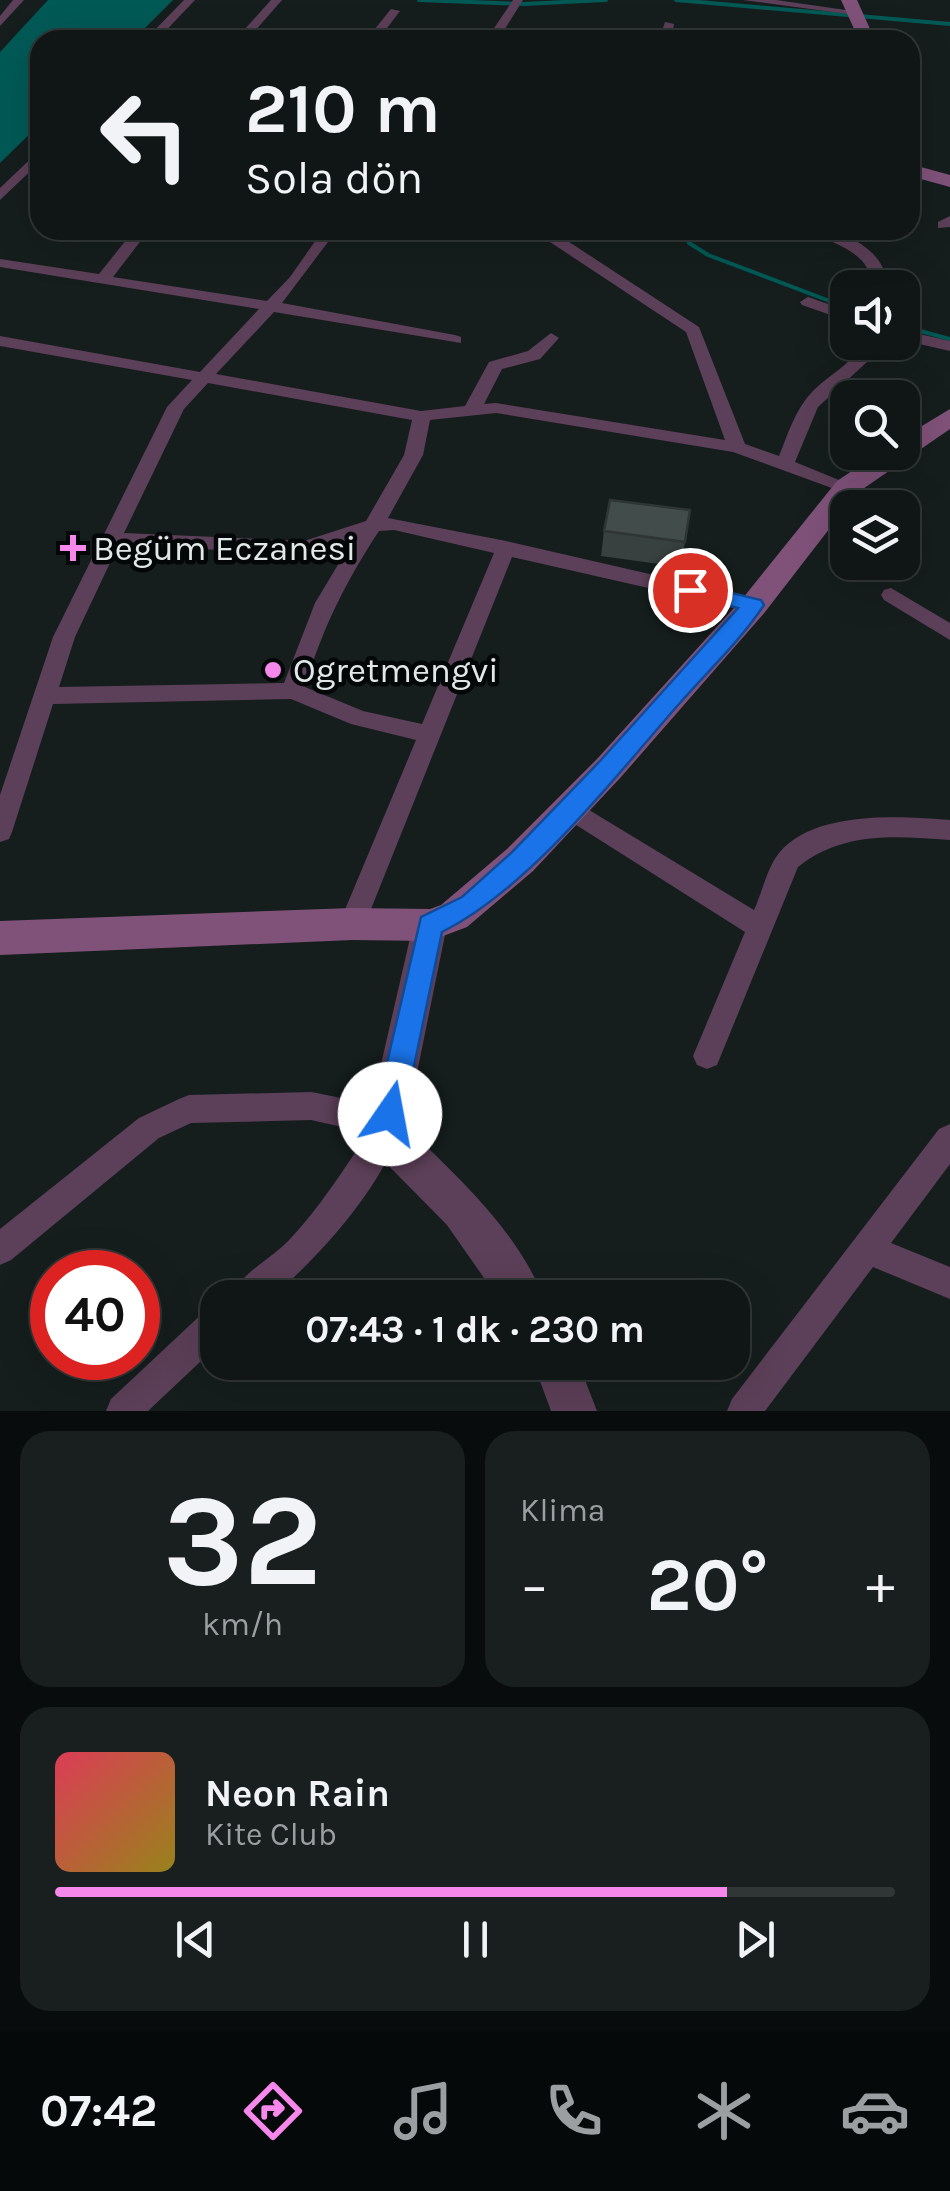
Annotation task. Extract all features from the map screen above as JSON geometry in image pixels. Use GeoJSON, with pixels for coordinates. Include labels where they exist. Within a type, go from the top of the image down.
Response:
{"type":"FeatureCollection","features":[{"type":"Feature","properties":{"kind":"main road"},"geometry":{"type":"LineString","coordinates":[[920,173],[950,181]]}},
{"type":"Feature","properties":{"kind":"main road"},"geometry":{"type":"LineString","coordinates":[[920,438],[949,419]]}},
{"type":"Feature","properties":{"kind":"main road"},"geometry":{"type":"LineString","coordinates":[[0,938],[352,924],[430,925],[471,905],[571,808],[754,605],[848,487],[873,470]]}},
{"type":"Feature","properties":{"kind":"street"},"geometry":{"type":"LineString","coordinates":[[0,24],[20,0]]}},
{"type":"Feature","properties":{"kind":"street"},"geometry":{"type":"LineString","coordinates":[[161,30],[190,0]]}},
{"type":"Feature","properties":{"kind":"street"},"geometry":{"type":"LineString","coordinates":[[250,30],[277,0]]}},
{"type":"Feature","properties":{"kind":"street"},"geometry":{"type":"LineString","coordinates":[[748,0],[855,11]]}},
{"type":"Feature","properties":{"kind":"street"},"geometry":{"type":"LineString","coordinates":[[499,30],[517,3]]}},
{"type":"Feature","properties":{"kind":"street"},"geometry":{"type":"LineString","coordinates":[[380,30],[395,12]]}},
{"type":"Feature","properties":{"kind":"street"},"geometry":{"type":"LineString","coordinates":[[668,30],[669,24]]}},
{"type":"Feature","properties":{"kind":"street"},"geometry":{"type":"LineString","coordinates":[[0,196],[30,164]]}},
{"type":"Feature","properties":{"kind":"street"},"geometry":{"type":"LineString","coordinates":[[102,281],[134,240]]}},
{"type":"Feature","properties":{"kind":"street"},"geometry":{"type":"LineString","coordinates":[[0,832],[70,623],[176,407],[270,308],[322,240]]}},
{"type":"Feature","properties":{"kind":"street"},"geometry":{"type":"LineString","coordinates":[[564,240],[693,330],[737,447]]}},
{"type":"Feature","properties":{"kind":"street"},"geometry":{"type":"LineString","coordinates":[[843,240],[879,270]]}},
{"type":"Feature","properties":{"kind":"street"},"geometry":{"type":"LineString","coordinates":[[0,263],[455,340]]}},
{"type":"Feature","properties":{"kind":"street"},"geometry":{"type":"LineString","coordinates":[[808,302],[830,310]]}},
{"type":"Feature","properties":{"kind":"street"},"geometry":{"type":"LineString","coordinates":[[473,408],[496,366],[534,356],[551,338]]}},
{"type":"Feature","properties":{"kind":"street"},"geometry":{"type":"LineString","coordinates":[[920,339],[950,346]]}},
{"type":"Feature","properties":{"kind":"street"},"geometry":{"type":"LineString","coordinates":[[0,341],[421,416],[496,408],[737,447],[848,487]]}},
{"type":"Feature","properties":{"kind":"street"},"geometry":{"type":"LineString","coordinates":[[785,465],[813,401],[862,360]]}},
{"type":"Feature","properties":{"kind":"street"},"geometry":{"type":"LineString","coordinates":[[293,691],[310,636],[347,564],[376,523],[422,431],[421,416]]}},
{"type":"Feature","properties":{"kind":"street"},"geometry":{"type":"LineString","coordinates":[[304,548],[331,542],[376,523],[413,526],[754,605]]}},
{"type":"Feature","properties":{"kind":"street"},"geometry":{"type":"LineString","coordinates":[[111,538],[304,548],[347,564]]}},
{"type":"Feature","properties":{"kind":"street"},"geometry":{"type":"LineString","coordinates":[[352,924],[506,547]]}},
{"type":"Feature","properties":{"kind":"street"},"geometry":{"type":"LineString","coordinates":[[891,595],[950,633]]}},
{"type":"Feature","properties":{"kind":"street"},"geometry":{"type":"LineString","coordinates":[[43,696],[293,691],[349,714],[430,735]]}},
{"type":"Feature","properties":{"kind":"street"},"geometry":{"type":"LineString","coordinates":[[571,808],[759,927]]}},
{"type":"Feature","properties":{"kind":"street"},"geometry":{"type":"LineString","coordinates":[[708,1056],[788,860],[806,842],[844,830],[904,826],[950,830]]}},
{"type":"Feature","properties":{"kind":"street"},"geometry":{"type":"LineString","coordinates":[[267,1280],[300,1252],[385,1134],[430,925]]}},
{"type":"Feature","properties":{"kind":"street"},"geometry":{"type":"LineString","coordinates":[[0,1249],[150,1128],[189,1109],[310,1106],[357,1116],[385,1134],[462,1210],[512,1280]]}},
{"type":"Feature","properties":{"kind":"street"},"geometry":{"type":"LineString","coordinates":[[744,1411],[950,1138]]}},
{"type":"Feature","properties":{"kind":"street"},"geometry":{"type":"LineString","coordinates":[[868,1249],[950,1284]]}},
{"type":"Feature","properties":{"kind":"street"},"geometry":{"type":"LineString","coordinates":[[123,1411],[200,1339]]}},
{"type":"Feature","properties":{"kind":"street"},"geometry":{"type":"LineString","coordinates":[[562,1380],[574,1411]]}},
{"type":"Feature","properties":{"kind":"water"},"geometry":{"type":"Polygon","coordinates":[[[48,0],[173,0],[143,30],[30,30],[30,134],[0,163],[0,52],[48,0]]]}},
{"type":"Feature","properties":{"kind":"building"},"geometry":{"type":"Polygon","coordinates":[[[610,500],[690,510],[685,542],[604,531],[610,500]]]}},
{"type":"Feature","properties":{"kind":"waterway"},"geometry":{"type":"LineString","coordinates":[[419,0],[524,4],[606,0]]}},
{"type":"Feature","properties":{"kind":"waterway"},"geometry":{"type":"LineString","coordinates":[[676,0],[950,24]]}},
{"type":"Feature","properties":{"kind":"waterway"},"geometry":{"type":"LineString","coordinates":[[688,240],[708,255],[830,301]]}},
{"type":"Feature","properties":{"kind":"waterway"},"geometry":{"type":"LineString","coordinates":[[920,331],[950,339]]}},
{"type":"Feature","properties":{"kind":"place","name":"Begüm Eczanesi"},"geometry":{"type":"Point","coordinates":[73,548]}},
{"type":"Feature","properties":{"kind":"place","name":"Ogretmengvi"},"geometry":{"type":"Point","coordinates":[273,670]}},
{"type":"Feature","properties":{"kind":"route"},"geometry":{"type":"LineString","coordinates":[[390,1114],[430,925],[471,905],[520,860],[609,768],[754,605],[690,590]]}}]}
